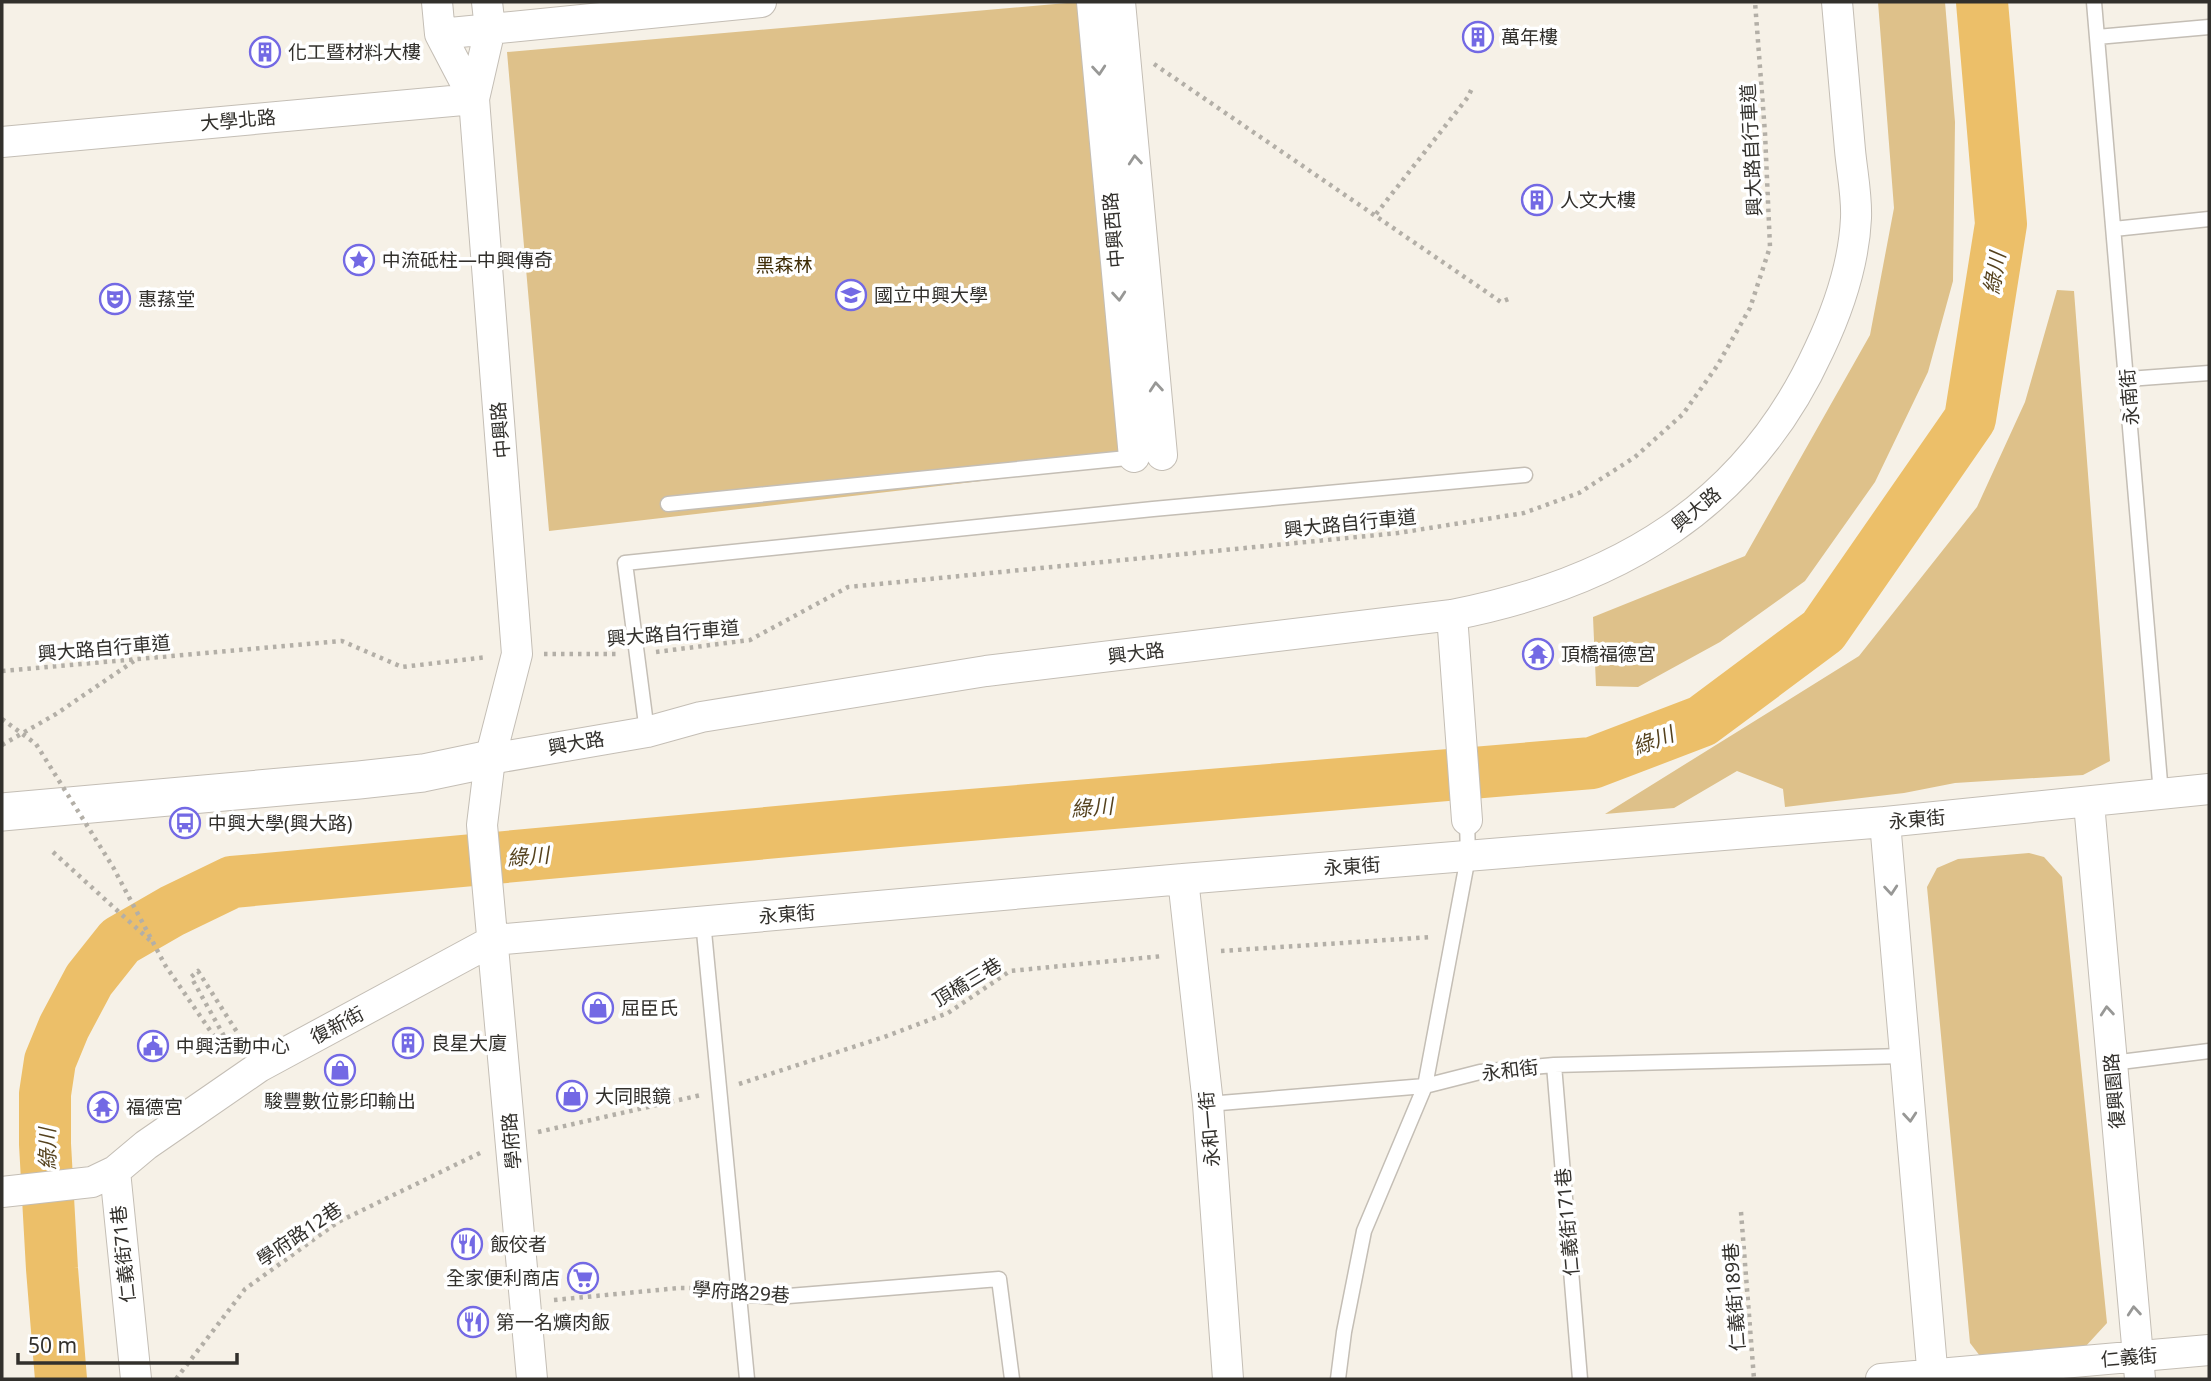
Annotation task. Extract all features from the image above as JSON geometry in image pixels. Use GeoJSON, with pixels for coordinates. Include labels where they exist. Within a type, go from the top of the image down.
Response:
{"type":"FeatureCollection","features":[{"type":"Feature","properties":{"kind":"street","name":"中興路"},"geometry":{"type":"LineString","coordinates":[[438,2],[440,34],[474,99]]}},
{"type":"Feature","properties":{"kind":"street"},"geometry":{"type":"LineString","coordinates":[[440,34],[488,15],[761,2]]}},
{"type":"Feature","properties":{"kind":"street","name":"中興西路"},"geometry":{"type":"LineString","coordinates":[[1092,2],[1148,456]]}},
{"type":"Feature","properties":{"kind":"street","name":"中興西路"},"geometry":{"type":"LineString","coordinates":[[1120,2],[1148,456]]}},
{"type":"Feature","properties":{"kind":"street","name":"興大路"},"geometry":{"type":"LineString","coordinates":[[2,812],[423,773],[647,732],[701,717],[986,671],[1452,615],[1588,576],[1656,540],[1701,507],[1733,477],[1762,444],[1809,373],[1840,298],[1856,217],[1837,2]]}},
{"type":"Feature","properties":{"kind":"street","name":"中興路"},"geometry":{"type":"LineString","coordinates":[[488,15],[474,99],[517,654],[491,759]]}},
{"type":"Feature","properties":{"kind":"street","name":"大學北路"},"geometry":{"type":"LineString","coordinates":[[2,142],[474,99]]}},
{"type":"Feature","properties":{"kind":"street"},"geometry":{"type":"LineString","coordinates":[[1452,615],[1467,820]]}},
{"type":"Feature","properties":{"kind":"street","name":"學府路"},"geometry":{"type":"LineString","coordinates":[[491,759],[482,825],[532,1379]]}},
{"type":"Feature","properties":{"kind":"street","name":"永東街"},"geometry":{"type":"LineString","coordinates":[[494,940],[1183,879],[1885,822],[2209,789]]}},
{"type":"Feature","properties":{"kind":"street","name":"復興園路"},"geometry":{"type":"LineString","coordinates":[[2090,803],[2139,1368]]}},
{"type":"Feature","properties":{"kind":"street"},"geometry":{"type":"LineString","coordinates":[[1885,822],[1932,1377]]}},
{"type":"Feature","properties":{"kind":"street","name":"永和一街"},"geometry":{"type":"LineString","coordinates":[[1183,879],[1208,1104],[1228,1379]]}},
{"type":"Feature","properties":{"kind":"street","name":"復新街"},"geometry":{"type":"LineString","coordinates":[[9,1191],[92,1182],[115,1171],[146,1145],[260,1067],[494,940]]}},
{"type":"Feature","properties":{"kind":"street","name":"仁義街71巷"},"geometry":{"type":"LineString","coordinates":[[115,1171],[136,1379]]}},
{"type":"Feature","properties":{"kind":"street","name":"仁義街"},"geometry":{"type":"LineString","coordinates":[[1881,1379],[2139,1368],[2209,1350]]}},
{"type":"Feature","properties":{"kind":"lane","name":"永南街"},"geometry":{"type":"LineString","coordinates":[[2094,2],[2161,793]]}},
{"type":"Feature","properties":{"kind":"lane"},"geometry":{"type":"LineString","coordinates":[[2097,37],[2209,27]]}},
{"type":"Feature","properties":{"kind":"lane"},"geometry":{"type":"LineString","coordinates":[[2114,229],[2209,219]]}},
{"type":"Feature","properties":{"kind":"lane"},"geometry":{"type":"LineString","coordinates":[[2127,379],[2209,373]]}},
{"type":"Feature","properties":{"kind":"lane"},"geometry":{"type":"LineString","coordinates":[[668,503],[1148,456]]}},
{"type":"Feature","properties":{"kind":"lane"},"geometry":{"type":"LineString","coordinates":[[647,732],[625,563],[1153,509],[1525,475]]}},
{"type":"Feature","properties":{"kind":"lane"},"geometry":{"type":"LineString","coordinates":[[1338,1379],[1344,1332],[1364,1230],[1425,1086],[1468,857],[1467,820]]}},
{"type":"Feature","properties":{"kind":"lane"},"geometry":{"type":"LineString","coordinates":[[702,921],[747,1379]]}},
{"type":"Feature","properties":{"kind":"lane"},"geometry":{"type":"LineString","coordinates":[[2112,1063],[2209,1051]]}},
{"type":"Feature","properties":{"kind":"lane","name":"永和街"},"geometry":{"type":"LineString","coordinates":[[1208,1104],[1425,1086],[1480,1072],[1554,1065],[1904,1056]]}},
{"type":"Feature","properties":{"kind":"lane","name":"仁義街171巷"},"geometry":{"type":"LineString","coordinates":[[1554,1065],[1580,1379]]}},
{"type":"Feature","properties":{"kind":"lane","name":"學府路29巷"},"geometry":{"type":"LineString","coordinates":[[738,1294],[776,1297],[999,1279],[1012,1379]]}},
{"type":"Feature","properties":{"kind":"path","name":"興大路自行車道"},"geometry":{"type":"LineString","coordinates":[[569,654],[636,654],[750,640],[848,587],[1398,533],[1524,513],[1579,493],[1635,457],[1683,414],[1717,366],[1750,308],[1770,247],[1755,2]]}},
{"type":"Feature","properties":{"kind":"path"},"geometry":{"type":"LineString","coordinates":[[1124,44],[1501,302],[1511,298]]}},
{"type":"Feature","properties":{"kind":"path"},"geometry":{"type":"LineString","coordinates":[[1376,214],[1474,86]]}},
{"type":"Feature","properties":{"kind":"path","name":"興大路自行車道"},"geometry":{"type":"LineString","coordinates":[[2,671],[342,641],[402,667],[453,661]]}},
{"type":"Feature","properties":{"kind":"path"},"geometry":{"type":"LineString","coordinates":[[2,745],[56,714],[136,659]]}},
{"type":"Feature","properties":{"kind":"path"},"geometry":{"type":"LineString","coordinates":[[2,719],[36,744],[113,867],[165,965],[218,1042],[224,1036],[191,977],[198,971],[260,1067]]}},
{"type":"Feature","properties":{"kind":"path"},"geometry":{"type":"LineString","coordinates":[[52,852],[154,944]]}},
{"type":"Feature","properties":{"kind":"path","name":"頂橋三巷"},"geometry":{"type":"LineString","coordinates":[[511,1138],[718,1091],[884,1037],[948,1013],[1010,971],[1190,954],[1453,935]]}},
{"type":"Feature","properties":{"kind":"path","name":"學府路12巷"},"geometry":{"type":"LineString","coordinates":[[176,1379],[245,1289],[286,1259],[338,1222],[511,1138]]}},
{"type":"Feature","properties":{"kind":"path","name":"仁義街189巷"},"geometry":{"type":"LineString","coordinates":[[1741,1212],[1754,1379]]}},
{"type":"Feature","properties":{"kind":"path","name":"學府路29巷"},"geometry":{"type":"LineString","coordinates":[[526,1302],[679,1288],[706,1287],[738,1294]]}},
{"type":"Feature","properties":{"kind":"green space","name":"黑森林"},"geometry":{"type":"Polygon","coordinates":[[[1078,2],[1120,465],[549,531],[507,52],[1078,2]]]}},
{"type":"Feature","properties":{"kind":"green space"},"geometry":{"type":"Polygon","coordinates":[[[1878,2],[1945,2],[1955,122],[1953,281],[1928,372],[1875,482],[1805,581],[1720,642],[1638,687],[1596,686],[1593,617],[1745,556],[1870,335],[1894,208],[1878,2]]]}},
{"type":"Feature","properties":{"kind":"green space"},"geometry":{"type":"Polygon","coordinates":[[[2057,290],[2074,291],[2110,761],[2083,775],[1955,783],[1904,793],[1785,807],[1783,789],[1737,771],[1674,808],[1605,814],[1859,656],[1977,507],[2025,402],[2057,290]]]}},
{"type":"Feature","properties":{"kind":"green space"},"geometry":{"type":"Polygon","coordinates":[[[2029,853],[2044,857],[2062,877],[2107,1323],[2085,1347],[1980,1356],[1970,1343],[1927,887],[1937,868],[1958,859],[2029,853]]]}},
{"type":"Feature","properties":{"kind":"waterway","name":"綠川"},"geometry":{"type":"LineString","coordinates":[[61,1379],[45,1144],[45,1094],[50,1061],[64,1027],[89,980],[120,941],[172,911],[232,882],[898,821],[1592,763],[1702,721],[1823,631],[1970,419],[2001,224],[1982,2]]}},
{"type":"Feature","properties":{"kind":"place","name":"萬年樓"},"geometry":{"type":"Point","coordinates":[1478,37]}},
{"type":"Feature","properties":{"kind":"place","name":"化工暨材料大樓"},"geometry":{"type":"Point","coordinates":[265,52]}},
{"type":"Feature","properties":{"kind":"place","name":"人文大樓"},"geometry":{"type":"Point","coordinates":[1537,200]}},
{"type":"Feature","properties":{"kind":"place","name":"中流砥柱—中興傳奇"},"geometry":{"type":"Point","coordinates":[359,260]}},
{"type":"Feature","properties":{"kind":"place","name":"國立中興大學"},"geometry":{"type":"Point","coordinates":[851,295]}},
{"type":"Feature","properties":{"kind":"place","name":"惠蓀堂"},"geometry":{"type":"Point","coordinates":[115,299]}},
{"type":"Feature","properties":{"kind":"place","name":"頂橋福德宮"},"geometry":{"type":"Point","coordinates":[1538,654]}},
{"type":"Feature","properties":{"kind":"place","name":"中興大學(興大路)"},"geometry":{"type":"Point","coordinates":[185,823]}},
{"type":"Feature","properties":{"kind":"place","name":"屈臣氏"},"geometry":{"type":"Point","coordinates":[598,1008]}},
{"type":"Feature","properties":{"kind":"place","name":"良星大廈"},"geometry":{"type":"Point","coordinates":[408,1043]}},
{"type":"Feature","properties":{"kind":"place","name":"中興活動中心"},"geometry":{"type":"Point","coordinates":[153,1046]}},
{"type":"Feature","properties":{"kind":"place","name":"駿豐數位影印輸出"},"geometry":{"type":"Point","coordinates":[340,1070]}},
{"type":"Feature","properties":{"kind":"place","name":"大同眼鏡"},"geometry":{"type":"Point","coordinates":[572,1096]}},
{"type":"Feature","properties":{"kind":"place","name":"福德宮"},"geometry":{"type":"Point","coordinates":[103,1107]}},
{"type":"Feature","properties":{"kind":"place","name":"飯佼者"},"geometry":{"type":"Point","coordinates":[467,1244]}},
{"type":"Feature","properties":{"kind":"place","name":"全家便利商店"},"geometry":{"type":"Point","coordinates":[583,1278]}},
{"type":"Feature","properties":{"kind":"place","name":"第一名爌肉飯"},"geometry":{"type":"Point","coordinates":[473,1322]}}]}
